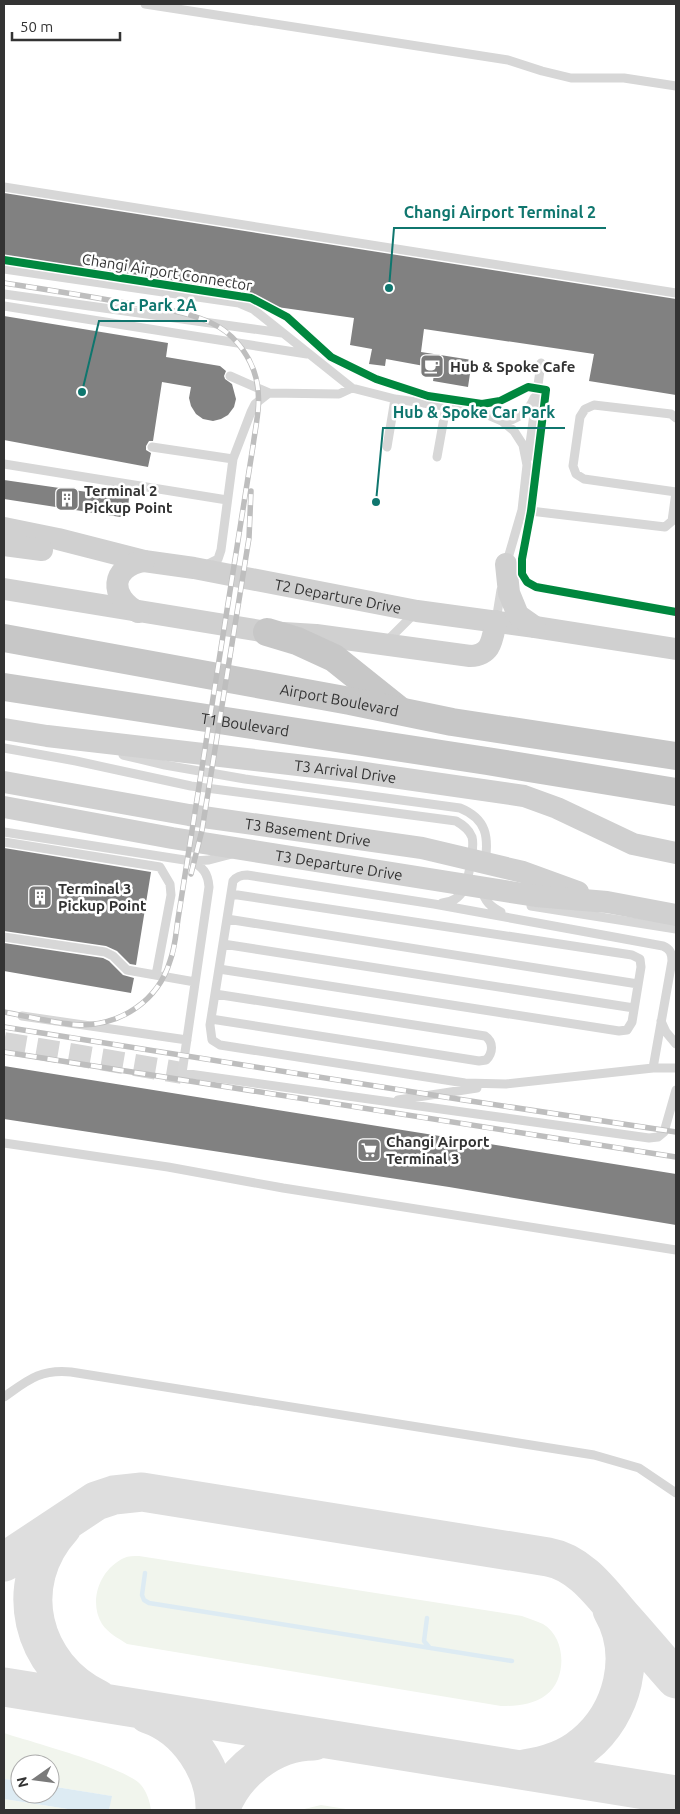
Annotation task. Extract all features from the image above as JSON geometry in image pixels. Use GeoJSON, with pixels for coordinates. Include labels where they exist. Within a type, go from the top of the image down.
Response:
{"type":"FeatureCollection","features":[{"type":"Feature","properties":{"kind":"highway"},"geometry":{"type":"LineString","coordinates":[[267,632],[297,641],[334,658],[434,736],[449,745],[487,761],[676,792]]}},
{"type":"Feature","properties":{"kind":"highway","name":"Airport Boulevard"},"geometry":{"type":"LineString","coordinates":[[4,638],[350,701],[452,722],[676,756]]}},
{"type":"Feature","properties":{"kind":"highway","name":"T1 Boulevard"},"geometry":{"type":"LineString","coordinates":[[4,686],[487,761]]}},
{"type":"Feature","properties":{"kind":"main road","name":"T2 Departure Drive"},"geometry":{"type":"LineString","coordinates":[[4,528],[58,539],[144,561],[194,568],[416,611],[676,649]]}},
{"type":"Feature","properties":{"kind":"main road"},"geometry":{"type":"LineString","coordinates":[[4,545],[56,551],[105,551]]}},
{"type":"Feature","properties":{"kind":"main road"},"geometry":{"type":"LineString","coordinates":[[138,612],[122,600],[118,593],[118,582],[120,573],[127,567],[144,561]]}},
{"type":"Feature","properties":{"kind":"main road"},"geometry":{"type":"LineString","coordinates":[[506,564],[509,593],[518,615],[535,627]]}},
{"type":"Feature","properties":{"kind":"main road"},"geometry":{"type":"LineString","coordinates":[[4,589],[267,632],[316,635],[476,655],[482,653],[490,645],[496,622]]}},
{"type":"Feature","properties":{"kind":"main road","name":"T3 Arrival Drive"},"geometry":{"type":"LineString","coordinates":[[4,729],[47,736],[358,772],[524,796],[557,808],[633,844],[676,853]]}},
{"type":"Feature","properties":{"kind":"main road","name":"T3 Basement Drive"},"geometry":{"type":"LineString","coordinates":[[4,782],[180,813],[422,848],[523,872],[612,903]]}},
{"type":"Feature","properties":{"kind":"main road","name":"T3 Departure Drive"},"geometry":{"type":"LineString","coordinates":[[4,807],[488,892],[612,903],[676,915]]}},
{"type":"Feature","properties":{"kind":"main road"},"geometry":{"type":"LineString","coordinates":[[612,903],[660,899],[676,901]]}},
{"type":"Feature","properties":{"kind":"lane"},"geometry":{"type":"LineString","coordinates":[[145,4],[508,60],[571,78],[624,78],[676,86]]}},
{"type":"Feature","properties":{"kind":"lane"},"geometry":{"type":"LineString","coordinates":[[4,187],[676,293]]}},
{"type":"Feature","properties":{"kind":"lane"},"geometry":{"type":"LineString","coordinates":[[4,269],[239,303],[253,309],[352,388],[395,399],[479,411],[504,423],[514,431],[524,446],[527,465]]}},
{"type":"Feature","properties":{"kind":"lane"},"geometry":{"type":"LineString","coordinates":[[4,294],[283,333]]}},
{"type":"Feature","properties":{"kind":"lane"},"geometry":{"type":"LineString","coordinates":[[4,306],[309,354]]}},
{"type":"Feature","properties":{"kind":"lane"},"geometry":{"type":"LineString","coordinates":[[496,622],[506,564],[522,510],[541,363]]}},
{"type":"Feature","properties":{"kind":"lane"},"geometry":{"type":"LineString","coordinates":[[230,376],[269,393],[339,394],[352,388]]}},
{"type":"Feature","properties":{"kind":"lane"},"geometry":{"type":"LineString","coordinates":[[504,423],[516,418],[531,406],[537,389]]}},
{"type":"Feature","properties":{"kind":"lane"},"geometry":{"type":"LineString","coordinates":[[194,568],[212,563],[218,558],[221,550],[233,459],[255,404],[269,393]]}},
{"type":"Feature","properties":{"kind":"lane"},"geometry":{"type":"LineString","coordinates":[[387,447],[395,399]]}},
{"type":"Feature","properties":{"kind":"lane"},"geometry":{"type":"LineString","coordinates":[[522,510],[665,526],[672,522],[676,492],[584,479],[576,474],[573,466],[580,416],[585,409],[594,405],[671,414],[676,418]]}},
{"type":"Feature","properties":{"kind":"lane"},"geometry":{"type":"LineString","coordinates":[[438,457],[446,407]]}},
{"type":"Feature","properties":{"kind":"lane"},"geometry":{"type":"LineString","coordinates":[[152,447],[233,459]]}},
{"type":"Feature","properties":{"kind":"lane"},"geometry":{"type":"LineString","coordinates":[[4,464],[227,500]]}},
{"type":"Feature","properties":{"kind":"lane"},"geometry":{"type":"LineString","coordinates":[[382,644],[416,611]]}},
{"type":"Feature","properties":{"kind":"lane"},"geometry":{"type":"LineString","coordinates":[[47,736],[165,765],[227,776],[460,808],[474,815],[484,828],[487,837],[487,851],[482,884],[488,892],[528,906],[676,929]]}},
{"type":"Feature","properties":{"kind":"lane"},"geometry":{"type":"LineString","coordinates":[[4,748],[76,761],[191,786],[456,821],[468,830],[472,837],[468,883],[463,892],[454,901],[434,904]]}},
{"type":"Feature","properties":{"kind":"lane"},"geometry":{"type":"LineString","coordinates":[[4,832],[191,861],[209,860],[236,852],[249,853],[254,851]]}},
{"type":"Feature","properties":{"kind":"lane"},"geometry":{"type":"LineString","coordinates":[[4,842],[160,867],[170,884],[171,895],[156,975]]}},
{"type":"Feature","properties":{"kind":"lane"},"geometry":{"type":"LineString","coordinates":[[191,861],[200,865],[205,870],[209,887],[182,1073],[649,1138],[658,1137],[664,1132],[676,1090]]}},
{"type":"Feature","properties":{"kind":"lane"},"geometry":{"type":"LineString","coordinates":[[506,1084],[465,1083],[220,1045],[212,1040],[210,1034],[211,1018],[233,881],[236,877],[241,875],[434,904],[513,917],[668,948],[672,955],[672,961],[653,1068]]}},
{"type":"Feature","properties":{"kind":"lane"},"geometry":{"type":"LineString","coordinates":[[488,892],[488,904],[494,909],[513,917]]}},
{"type":"Feature","properties":{"kind":"lane"},"geometry":{"type":"LineString","coordinates":[[219,969],[619,1031],[627,1030],[632,1022],[641,967],[640,959],[632,955],[231,894]]}},
{"type":"Feature","properties":{"kind":"lane"},"geometry":{"type":"LineString","coordinates":[[227,919],[638,984]]}},
{"type":"Feature","properties":{"kind":"lane"},"geometry":{"type":"LineString","coordinates":[[4,937],[105,952],[113,956],[127,970],[195,982]]}},
{"type":"Feature","properties":{"kind":"lane"},"geometry":{"type":"LineString","coordinates":[[223,944],[634,1008]]}},
{"type":"Feature","properties":{"kind":"lane"},"geometry":{"type":"LineString","coordinates":[[211,1018],[479,1061],[486,1060],[490,1056],[492,1046],[490,1040],[485,1036],[215,994]]}},
{"type":"Feature","properties":{"kind":"lane"},"geometry":{"type":"LineString","coordinates":[[22,1016],[187,1040]]}},
{"type":"Feature","properties":{"kind":"lane"},"geometry":{"type":"LineString","coordinates":[[661,1021],[666,1032],[676,1044]]}},
{"type":"Feature","properties":{"kind":"lane"},"geometry":{"type":"LineString","coordinates":[[387,1101],[506,1084],[653,1068],[676,1068]]}},
{"type":"Feature","properties":{"kind":"lane"},"geometry":{"type":"LineString","coordinates":[[4,1143],[168,1167],[293,1190],[676,1250]]}},
{"type":"Feature","properties":{"kind":"lane"},"geometry":{"type":"LineString","coordinates":[[4,1397],[38,1375],[57,1370],[594,1455],[640,1468],[676,1493]]}},
{"type":"Feature","properties":{"kind":"shaded area"},"geometry":{"type":"Polygon","coordinates":[[[139,1556],[522,1616],[543,1624],[551,1630],[557,1639],[560,1649],[561,1670],[553,1688],[536,1701],[513,1706],[501,1706],[127,1644],[110,1633],[102,1624],[96,1606],[96,1596],[108,1570],[124,1558],[139,1556]]]}},
{"type":"Feature","properties":{"kind":"shaded area"},"geometry":{"type":"Polygon","coordinates":[[[4,1733],[98,1763],[132,1778],[145,1791],[151,1810],[109,1810],[111,1796],[60,1788],[60,1754],[10,1754],[10,1780],[4,1779],[4,1733]]]}},
{"type":"Feature","properties":{"kind":"shaded area"},"geometry":{"type":"Polygon","coordinates":[[[4,1779],[10,1780],[10,1800],[4,1799],[4,1779]]]}},
{"type":"Feature","properties":{"kind":"shaded area"},"geometry":{"type":"Polygon","coordinates":[[[60,1788],[112,1796],[109,1810],[74,1810],[36,1804],[60,1804],[60,1788]]]}},
{"type":"Feature","properties":{"kind":"shaded area"},"geometry":{"type":"Polygon","coordinates":[[[4,1799],[10,1800],[10,1804],[36,1804],[74,1810],[4,1810],[4,1799]]]}},
{"type":"Feature","properties":{"kind":"shaded area"},"geometry":{"type":"Polygon","coordinates":[[[321,1805],[352,1810],[300,1810],[321,1805]]]}},
{"type":"Feature","properties":{"kind":"building"},"geometry":{"type":"Polygon","coordinates":[[[4,193],[676,299],[676,395],[589,381],[594,354],[424,329],[421,352],[472,360],[468,387],[433,381],[435,368],[386,359],[385,366],[369,364],[372,349],[350,345],[354,318],[256,304],[240,297],[4,263],[4,193]]]}},
{"type":"Feature","properties":{"kind":"building"},"geometry":{"type":"Polygon","coordinates":[[[4,316],[168,343],[166,357],[220,366],[226,371],[225,379],[232,384],[236,399],[234,407],[228,415],[221,419],[213,421],[203,419],[196,414],[191,406],[189,398],[191,387],[162,382],[153,441],[149,441],[146,446],[146,450],[151,453],[148,467],[4,440],[4,316]]]}},
{"type":"Feature","properties":{"kind":"building","name":"Terminal 2 Pickup Point"},"geometry":{"type":"Polygon","coordinates":[[[4,480],[129,498],[127,518],[4,499],[4,480]]]}},
{"type":"Feature","properties":{"kind":"building"},"geometry":{"type":"Polygon","coordinates":[[[4,848],[151,872],[136,965],[130,964],[117,951],[106,946],[4,931],[4,848]]]}},
{"type":"Feature","properties":{"kind":"building"},"geometry":{"type":"Polygon","coordinates":[[[4,943],[103,958],[109,961],[123,975],[134,978],[131,993],[4,971],[4,943]]]}},
{"type":"Feature","properties":{"kind":"building","name":"Changi Airport Terminal 3"},"geometry":{"type":"Polygon","coordinates":[[[4,1066],[676,1174],[676,1225],[449,1187],[4,1119],[4,1066]]]}},
{"type":"Feature","properties":{"kind":"waterway"},"geometry":{"type":"LineString","coordinates":[[145,1573],[142,1595],[144,1600],[149,1603],[512,1661]]}},
{"type":"Feature","properties":{"kind":"waterway"},"geometry":{"type":"LineString","coordinates":[[427,1618],[424,1641],[429,1647]]}},
{"type":"Feature","properties":{"kind":"taxiway"},"geometry":{"type":"LineString","coordinates":[[4,1562],[96,1501],[114,1495],[142,1492],[548,1557],[560,1560],[571,1566],[590,1581],[676,1679]]}},
{"type":"Feature","properties":{"kind":"taxiway"},"geometry":{"type":"LineString","coordinates":[[62,1527],[46,1549],[36,1573],[33,1598],[35,1622],[43,1646],[57,1667],[75,1685],[98,1699]]}},
{"type":"Feature","properties":{"kind":"taxiway"},"geometry":{"type":"LineString","coordinates":[[524,1769],[548,1764],[578,1750],[597,1732],[608,1717],[617,1700],[625,1664],[620,1627],[612,1610]]}},
{"type":"Feature","properties":{"kind":"taxiway"},"geometry":{"type":"LineString","coordinates":[[4,1687],[676,1795]]}},
{"type":"Feature","properties":{"kind":"taxiway"},"geometry":{"type":"LineString","coordinates":[[148,1714],[162,1720],[175,1729],[196,1752],[205,1765],[210,1780],[215,1810]]}},
{"type":"Feature","properties":{"kind":"taxiway"},"geometry":{"type":"LineString","coordinates":[[220,1810],[226,1796],[235,1783],[256,1761],[284,1746],[298,1742],[314,1741]]}},
{"type":"Feature","properties":{"kind":"tunnel"},"geometry":{"type":"LineString","coordinates":[[4,1043],[182,1073]]}},
{"type":"Feature","properties":{"kind":"railway"},"geometry":{"type":"LineString","coordinates":[[4,283],[158,308],[196,317],[219,327],[232,337],[251,363],[258,387],[258,412],[253,446],[172,956],[157,988],[147,999],[136,1008],[110,1021],[80,1025],[52,1022],[4,1012]]}},
{"type":"Feature","properties":{"kind":"railway"},"geometry":{"type":"LineString","coordinates":[[191,874],[202,830],[249,538],[251,491]]}},
{"type":"Feature","properties":{"kind":"railway"},"geometry":{"type":"LineString","coordinates":[[4,1027],[676,1132]]}},
{"type":"Feature","properties":{"kind":"railway"},"geometry":{"type":"LineString","coordinates":[[4,1052],[676,1157]]}},
{"type":"Feature","properties":{"kind":"cycle path","name":"Changi Airport Connector"},"geometry":{"type":"LineString","coordinates":[[4,260],[251,298],[287,317],[331,357],[376,379],[428,396],[482,404],[500,401],[528,387],[546,390],[531,511],[522,559],[522,574],[527,582],[536,587],[676,612]]}},
{"type":"Feature","properties":{"kind":"place","name":"Changi Airport Terminal 2"},"geometry":{"type":"Point","coordinates":[389,288]}},
{"type":"Feature","properties":{"kind":"place","name":"Hub & Spoke Cafe"},"geometry":{"type":"Point","coordinates":[432,366]}},
{"type":"Feature","properties":{"kind":"place","name":"Car Park 2A"},"geometry":{"type":"Point","coordinates":[82,392]}},
{"type":"Feature","properties":{"kind":"place","name":"Terminal 2 Pickup Point"},"geometry":{"type":"Point","coordinates":[67,499]}},
{"type":"Feature","properties":{"kind":"place","name":"Hub & Spoke Car Park"},"geometry":{"type":"Point","coordinates":[376,502]}},
{"type":"Feature","properties":{"kind":"place","name":"Terminal 3 Pickup Point"},"geometry":{"type":"Point","coordinates":[40,897]}},
{"type":"Feature","properties":{"kind":"place","name":"Changi Airport Terminal 3"},"geometry":{"type":"Point","coordinates":[369,1150]}}]}
